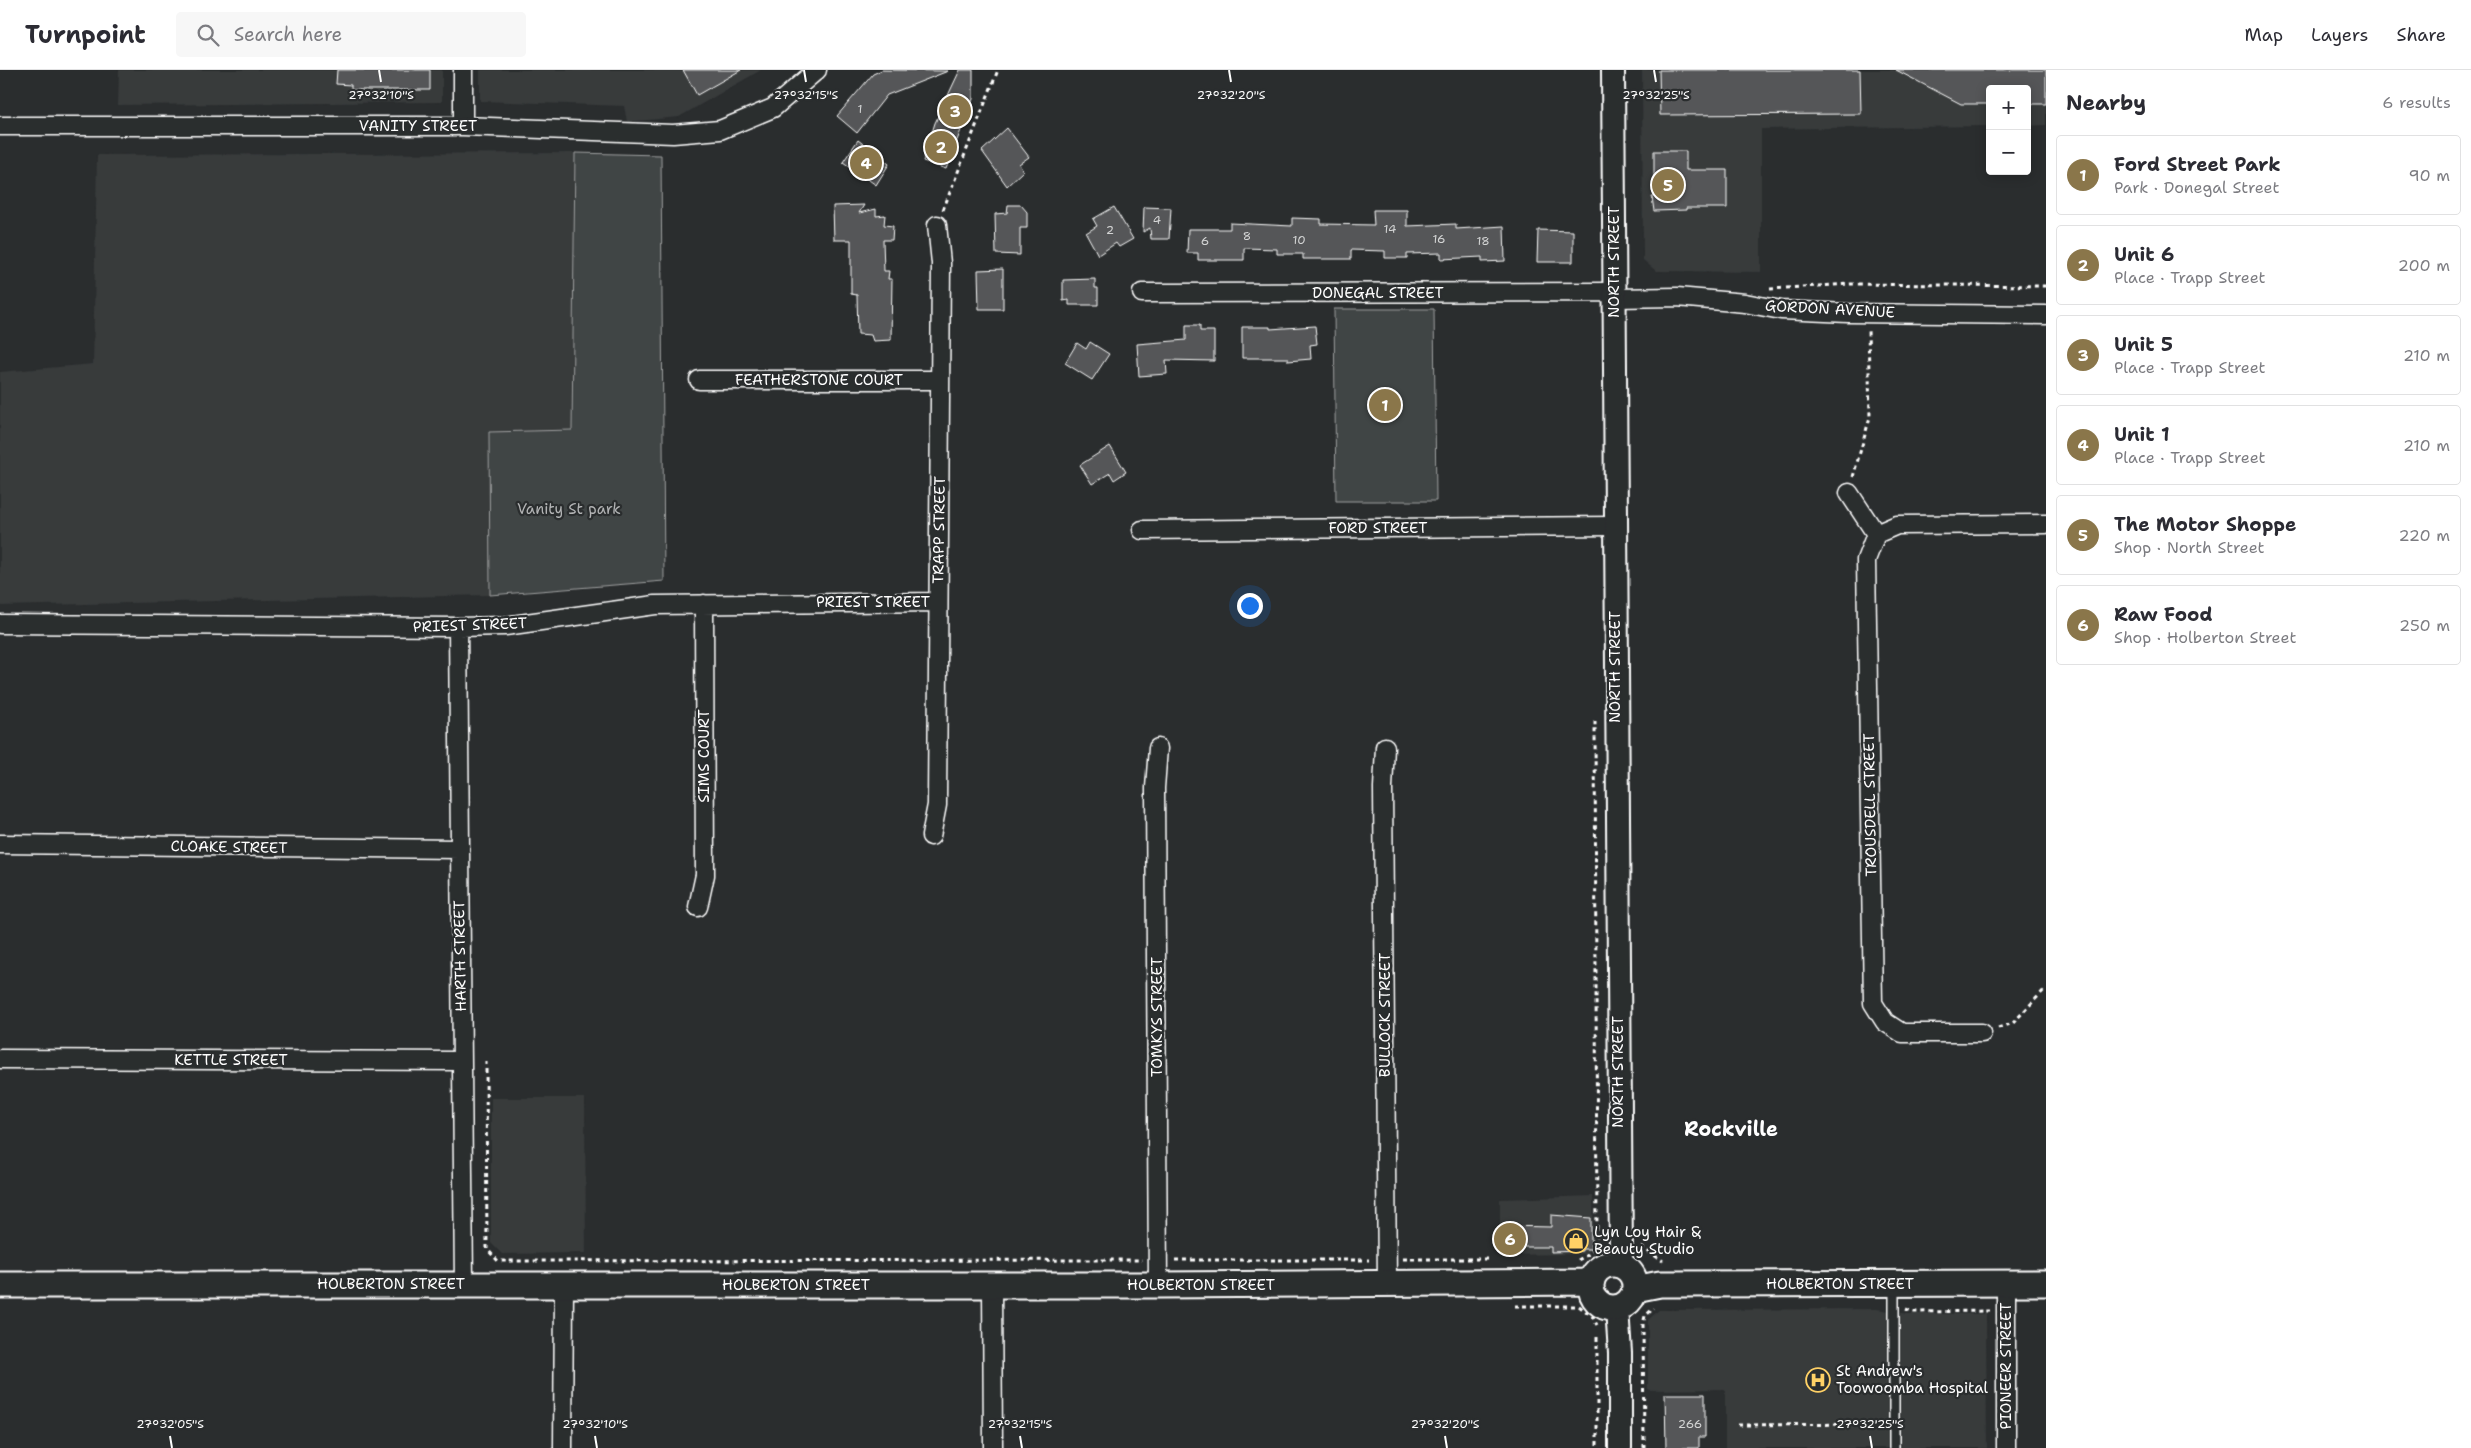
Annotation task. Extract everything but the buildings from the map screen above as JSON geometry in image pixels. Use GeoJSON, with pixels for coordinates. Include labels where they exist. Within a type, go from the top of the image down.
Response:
{"type":"FeatureCollection","features":[{"type":"Feature","properties":{"kind":"main road"},"geometry":{"type":"LineString","coordinates":[[1605,1265],[1621,1265],[1631,1273],[1635,1289],[1632,1298],[1617,1308],[1608,1308],[1593,1295],[1591,1282],[1598,1270],[1605,1265]]}},
{"type":"Feature","properties":{"kind":"main road","name":"HOLBERTON STREET"},"geometry":{"type":"LineString","coordinates":[[0,1285],[1158,1286],[1591,1282]]}},
{"type":"Feature","properties":{"kind":"main road","name":"HOLBERTON STREET"},"geometry":{"type":"LineString","coordinates":[[1635,1289],[1660,1284],[1894,1285],[2046,1283]]}},
{"type":"Feature","properties":{"kind":"street"},"geometry":{"type":"LineString","coordinates":[[463,70],[463,126]]}},
{"type":"Feature","properties":{"kind":"street","name":"VANITY STREET"},"geometry":{"type":"LineString","coordinates":[[0,126],[463,126],[673,134],[720,130],[773,108],[817,70]]}},
{"type":"Feature","properties":{"kind":"street","name":"NORTH STREET"},"geometry":{"type":"LineString","coordinates":[[1613,70],[1614,526],[1621,1265]]}},
{"type":"Feature","properties":{"kind":"street","name":"TRAPP STREET"},"geometry":{"type":"LineString","coordinates":[[931,836],[937,805],[940,263],[937,224]]}},
{"type":"Feature","properties":{"kind":"street","name":"DONEGAL STREET"},"geometry":{"type":"LineString","coordinates":[[1142,293],[1614,295]]}},
{"type":"Feature","properties":{"kind":"street","name":"GORDON AVENUE"},"geometry":{"type":"LineString","coordinates":[[1614,295],[1677,297],[1745,303],[1781,310],[1848,313],[2046,315]]}},
{"type":"Feature","properties":{"kind":"street","name":"FEATHERSTONE COURT"},"geometry":{"type":"LineString","coordinates":[[698,380],[940,380]]}},
{"type":"Feature","properties":{"kind":"street"},"geometry":{"type":"LineString","coordinates":[[1849,494],[1876,534],[1897,525],[2046,524]]}},
{"type":"Feature","properties":{"kind":"street","name":"FORD STREET"},"geometry":{"type":"LineString","coordinates":[[1142,530],[1614,526]]}},
{"type":"Feature","properties":{"kind":"street","name":"TROUSDELL STREET"},"geometry":{"type":"LineString","coordinates":[[1876,534],[1866,560],[1873,1003],[1885,1022],[1902,1033],[1982,1033]]}},
{"type":"Feature","properties":{"kind":"street","name":"PRIEST STREET"},"geometry":{"type":"LineString","coordinates":[[0,624],[458,628],[505,626],[656,605],[938,602]]}},
{"type":"Feature","properties":{"kind":"street","name":"SIMS COURT"},"geometry":{"type":"LineString","coordinates":[[698,907],[705,875],[704,604]]}},
{"type":"Feature","properties":{"kind":"street","name":"HARTH STREET"},"geometry":{"type":"LineString","coordinates":[[458,628],[464,1284]]}},
{"type":"Feature","properties":{"kind":"street","name":"BULLOCK STREET"},"geometry":{"type":"LineString","coordinates":[[1385,746],[1383,798],[1387,1284]]}},
{"type":"Feature","properties":{"kind":"street","name":"TOMKYS STREET"},"geometry":{"type":"LineString","coordinates":[[1158,748],[1155,798],[1158,1286]]}},
{"type":"Feature","properties":{"kind":"street","name":"CLOAKE STREET"},"geometry":{"type":"LineString","coordinates":[[0,844],[459,849]]}},
{"type":"Feature","properties":{"kind":"street","name":"KETTLE STREET"},"geometry":{"type":"LineString","coordinates":[[0,1059],[461,1061]]}},
{"type":"Feature","properties":{"kind":"street","name":"PIONEER STREET"},"geometry":{"type":"LineString","coordinates":[[2006,1283],[2006,1448]]}},
{"type":"Feature","properties":{"kind":"street"},"geometry":{"type":"LineString","coordinates":[[563,1448],[564,1285]]}},
{"type":"Feature","properties":{"kind":"street"},"geometry":{"type":"LineString","coordinates":[[992,1285],[993,1448]]}},
{"type":"Feature","properties":{"kind":"street"},"geometry":{"type":"LineString","coordinates":[[1617,1308],[1620,1353],[1620,1448]]}},
{"type":"Feature","properties":{"kind":"lane"},"geometry":{"type":"LineString","coordinates":[[1894,1285],[1894,1448]]}},
{"type":"Feature","properties":{"kind":"path"},"geometry":{"type":"LineString","coordinates":[[937,224],[998,70]]}},
{"type":"Feature","properties":{"kind":"path"},"geometry":{"type":"LineString","coordinates":[[1745,303],[1772,288],[1850,284],[2046,286]]}},
{"type":"Feature","properties":{"kind":"path"},"geometry":{"type":"LineString","coordinates":[[1849,494],[1870,417],[1869,348]]}},
{"type":"Feature","properties":{"kind":"path"},"geometry":{"type":"LineString","coordinates":[[1982,1033],[2013,1023],[2046,988]]}},
{"type":"Feature","properties":{"kind":"path"},"geometry":{"type":"LineString","coordinates":[[486,1061],[487,1249],[498,1261],[1498,1259]]}},
{"type":"Feature","properties":{"kind":"path"},"geometry":{"type":"LineString","coordinates":[[1569,1260],[1578,1260],[1589,1254],[1597,1243]]}},
{"type":"Feature","properties":{"kind":"path"},"geometry":{"type":"LineString","coordinates":[[1636,1244],[1661,1261],[1671,1261]]}},
{"type":"Feature","properties":{"kind":"path"},"geometry":{"type":"LineString","coordinates":[[1644,1448],[1643,1324],[1645,1316],[1660,1305]]}},
{"type":"Feature","properties":{"kind":"path"},"geometry":{"type":"LineString","coordinates":[[1579,1306],[1592,1316],[1597,1325],[1597,1448]]}},
{"type":"Feature","properties":{"kind":"path"},"geometry":{"type":"LineString","coordinates":[[1738,1425],[1883,1424],[1883,1416]]}},
{"type":"Feature","properties":{"kind":"shaded area"},"geometry":{"type":"Polygon","coordinates":[[[119,70],[442,70],[442,102],[118,105],[119,70]]]}},
{"type":"Feature","properties":{"kind":"shaded area"},"geometry":{"type":"Polygon","coordinates":[[[480,70],[761,70],[679,117],[627,122],[624,106],[480,101],[480,70]]]}},
{"type":"Feature","properties":{"kind":"shaded area"},"geometry":{"type":"Polygon","coordinates":[[[1642,70],[2046,70],[2046,125],[2031,126],[2031,85],[1986,85],[1986,126],[1761,129],[1761,272],[1656,271],[1643,260],[1642,70]]]}},
{"type":"Feature","properties":{"kind":"shaded area"},"geometry":{"type":"Polygon","coordinates":[[[575,153],[572,430],[489,433],[490,595],[0,606],[0,372],[93,364],[97,155],[575,153]]]}},
{"type":"Feature","properties":{"kind":"shaded area"},"geometry":{"type":"Polygon","coordinates":[[[491,1098],[585,1098],[586,1253],[502,1254],[491,1243],[491,1098]]]}},
{"type":"Feature","properties":{"kind":"shaded area"},"geometry":{"type":"Polygon","coordinates":[[[1593,1196],[1594,1245],[1590,1251],[1584,1254],[1500,1255],[1500,1199],[1593,1196]]]}},
{"type":"Feature","properties":{"kind":"shaded area","name":"St Andrew's Toowoomba Hospital"},"geometry":{"type":"Polygon","coordinates":[[[1877,1309],[1909,1314],[1986,1314],[1987,1448],[1725,1448],[1725,1389],[1648,1390],[1648,1320],[1659,1310],[1877,1309]]]}},
{"type":"Feature","properties":{"kind":"green space","name":"Vanity St park"},"geometry":{"type":"Polygon","coordinates":[[[575,153],[661,155],[664,581],[490,595],[489,432],[572,430],[575,153]]]}},
{"type":"Feature","properties":{"kind":"green space"},"geometry":{"type":"Polygon","coordinates":[[[1334,309],[1434,309],[1436,501],[1336,501],[1334,309]]]}},
{"type":"Feature","properties":{"kind":"place","name":"Unit 5"},"geometry":{"type":"Point","coordinates":[955,111]}},
{"type":"Feature","properties":{"kind":"place","name":"Unit 6"},"geometry":{"type":"Point","coordinates":[941,147]}},
{"type":"Feature","properties":{"kind":"place","name":"Unit 1"},"geometry":{"type":"Point","coordinates":[866,163]}},
{"type":"Feature","properties":{"kind":"place","name":"The Motor Shoppe"},"geometry":{"type":"Point","coordinates":[1668,185]}},
{"type":"Feature","properties":{"kind":"place","name":"Ford Street Park"},"geometry":{"type":"Point","coordinates":[1385,405]}},
{"type":"Feature","properties":{"kind":"place","name":"Raw Food"},"geometry":{"type":"Point","coordinates":[1510,1239]}},
{"type":"Feature","properties":{"kind":"place","name":"Lyn Loy Hair & Beauty Studio"},"geometry":{"type":"Point","coordinates":[1576,1241]}},
{"type":"Feature","properties":{"kind":"place","name":"St Andrew's Toowoomba Hospital"},"geometry":{"type":"Point","coordinates":[1818,1380]}},
{"type":"Feature","properties":{"kind":"district","name":"Rockville"},"geometry":{"type":"Point","coordinates":[1731,1129]}}]}
